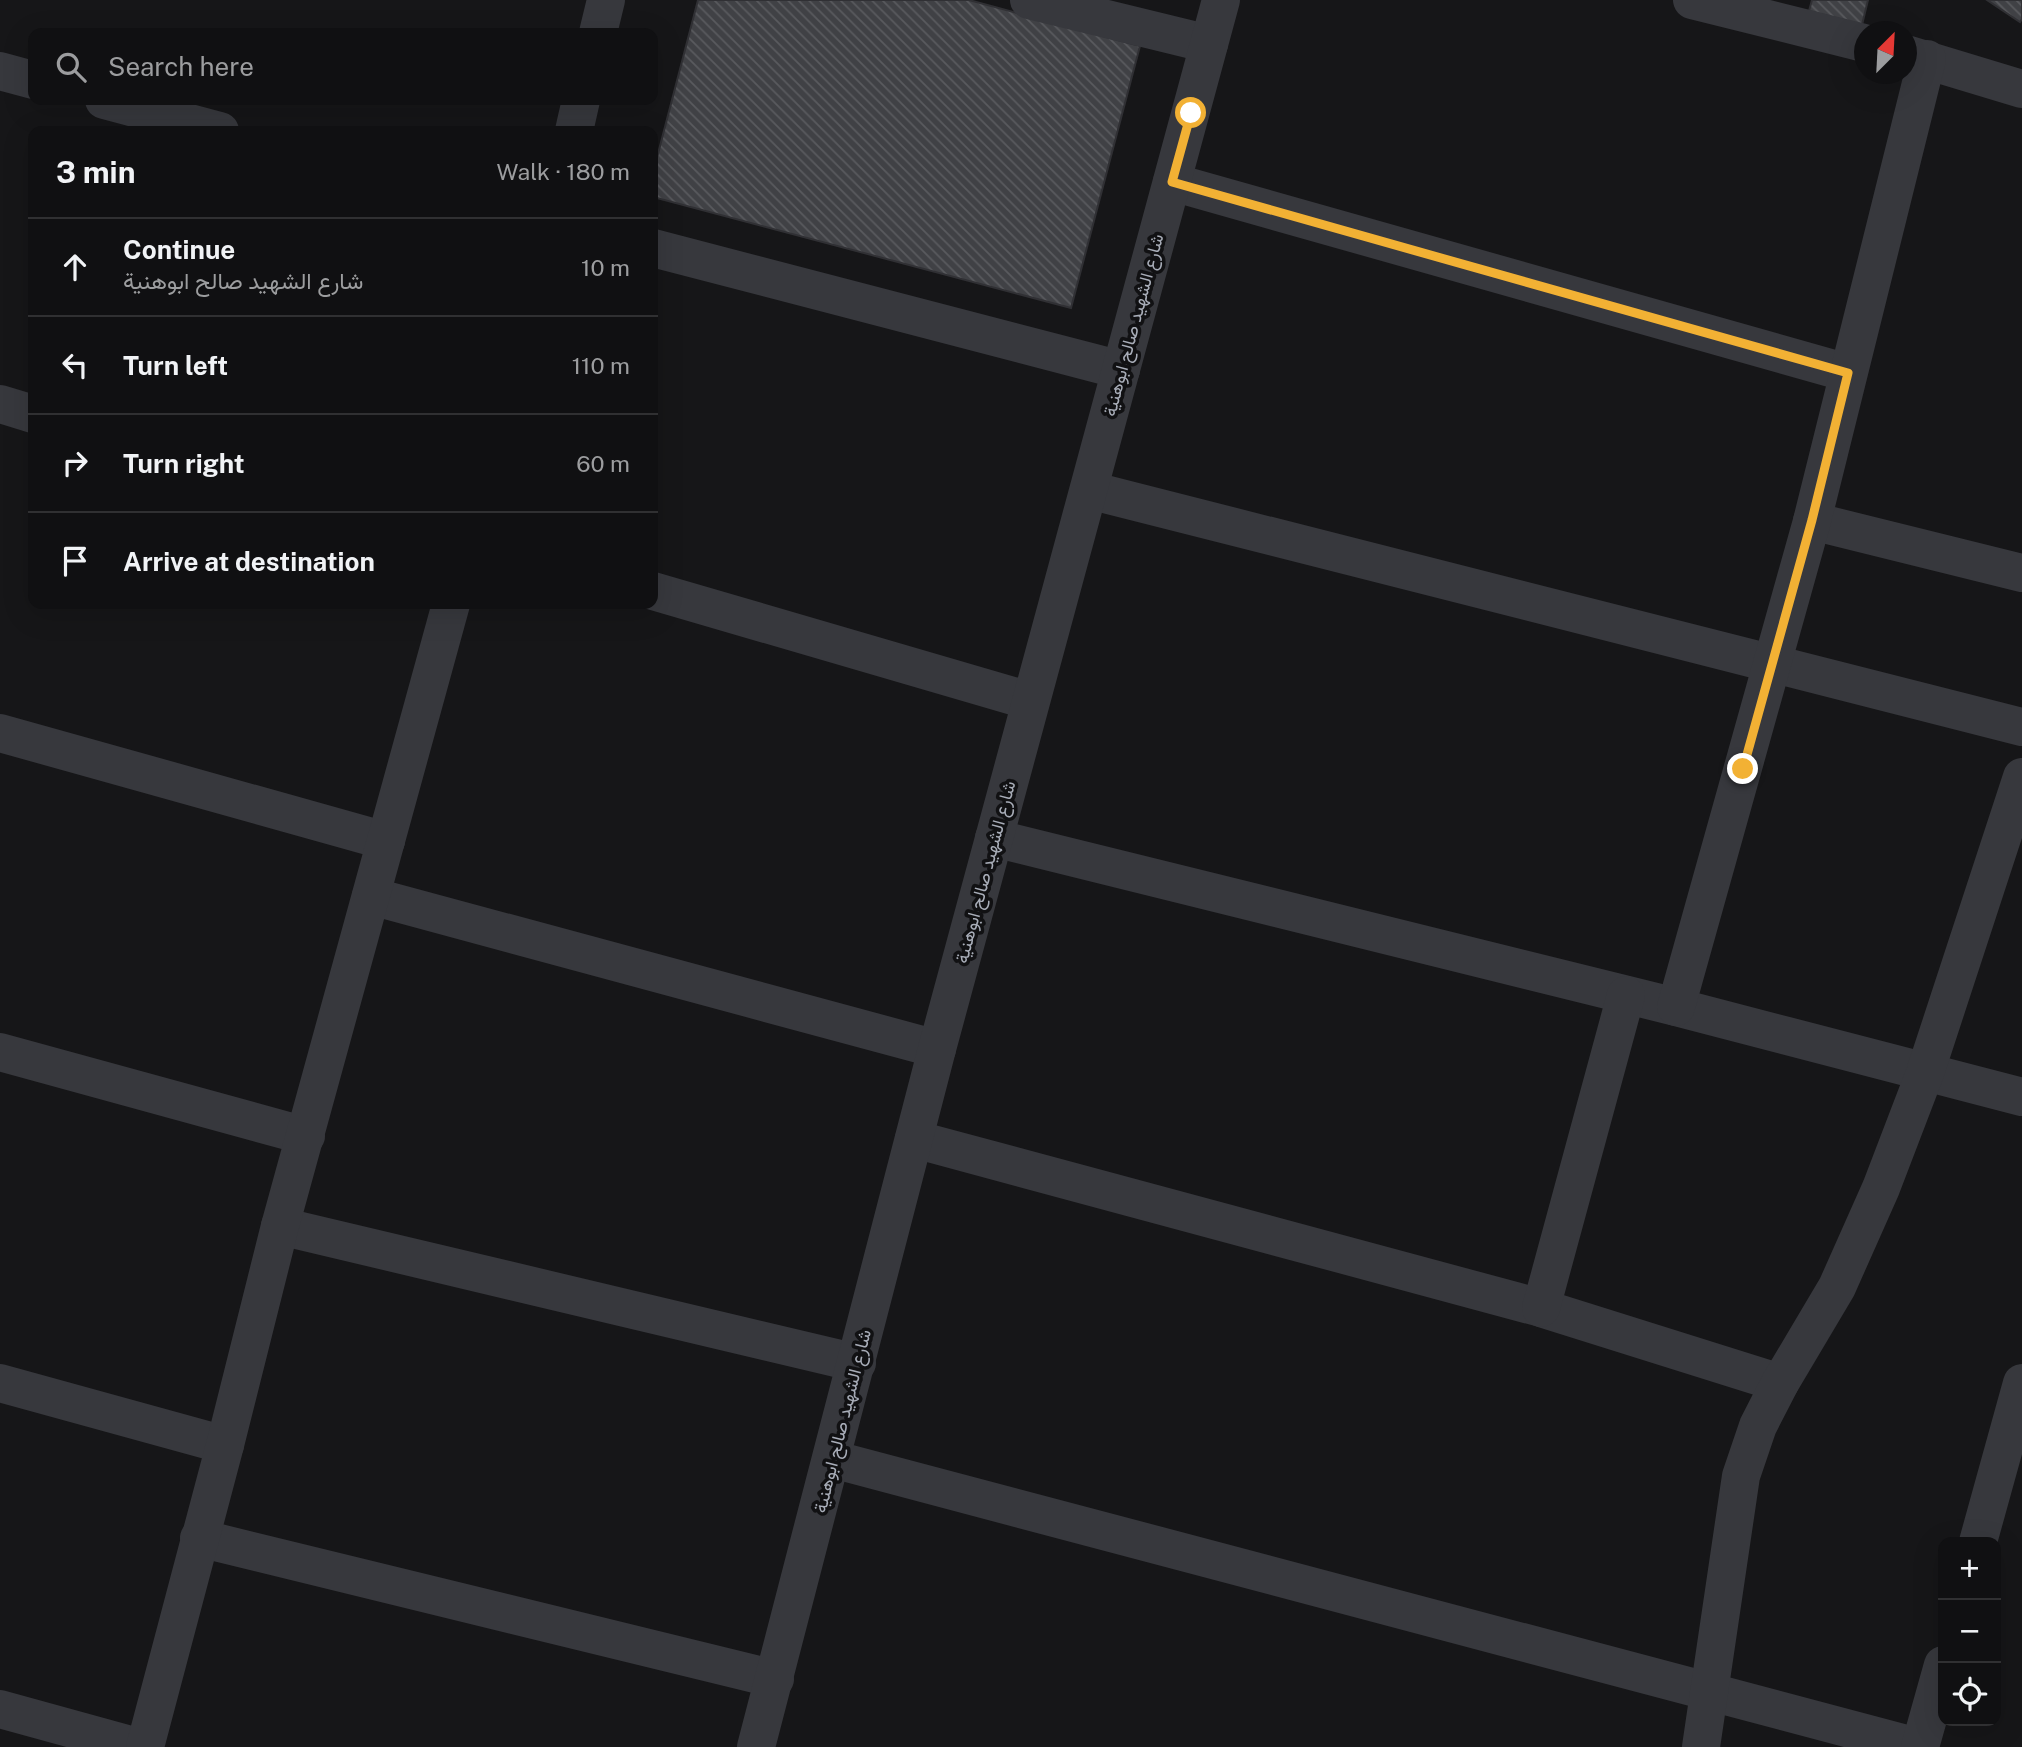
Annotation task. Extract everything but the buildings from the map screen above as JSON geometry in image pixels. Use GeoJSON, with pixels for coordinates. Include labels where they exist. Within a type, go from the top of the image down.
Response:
{"type":"FeatureCollection","features":[{"type":"Feature","properties":{"kind":"street"},"geometry":{"type":"LineString","coordinates":[[599,28],[606,0]]}},
{"type":"Feature","properties":{"kind":"street"},"geometry":{"type":"LineString","coordinates":[[1028,0],[1209,44]]}},
{"type":"Feature","properties":{"kind":"street","name":"شارع الشهيد صالح ابوهنية"},"geometry":{"type":"LineString","coordinates":[[756,1747],[937,1049],[1221,0]]}},
{"type":"Feature","properties":{"kind":"street"},"geometry":{"type":"LineString","coordinates":[[1692,0],[1735,6],[1854,40]]}},
{"type":"Feature","properties":{"kind":"street"},"geometry":{"type":"LineString","coordinates":[[1917,56],[2022,89]]}},
{"type":"Feature","properties":{"kind":"street"},"geometry":{"type":"LineString","coordinates":[[0,71],[28,79]]}},
{"type":"Feature","properties":{"kind":"street"},"geometry":{"type":"LineString","coordinates":[[1676,1007],[1812,520],[1848,373],[1911,84]]}},
{"type":"Feature","properties":{"kind":"street"},"geometry":{"type":"LineString","coordinates":[[123,105],[201,126]]}},
{"type":"Feature","properties":{"kind":"street"},"geometry":{"type":"LineString","coordinates":[[574,126],[580,105]]}},
{"type":"Feature","properties":{"kind":"street"},"geometry":{"type":"LineString","coordinates":[[1172,182],[1848,373]]}},
{"type":"Feature","properties":{"kind":"street"},"geometry":{"type":"LineString","coordinates":[[658,249],[1121,370]]}},
{"type":"Feature","properties":{"kind":"street"},"geometry":{"type":"LineString","coordinates":[[0,404],[28,412]]}},
{"type":"Feature","properties":{"kind":"street"},"geometry":{"type":"LineString","coordinates":[[1089,490],[2022,727]]}},
{"type":"Feature","properties":{"kind":"street"},"geometry":{"type":"LineString","coordinates":[[1812,520],[2022,573]]}},
{"type":"Feature","properties":{"kind":"street"},"geometry":{"type":"LineString","coordinates":[[658,592],[1030,701]]}},
{"type":"Feature","properties":{"kind":"street"},"geometry":{"type":"LineString","coordinates":[[145,1747],[280,1226],[450,609]]}},
{"type":"Feature","properties":{"kind":"street"},"geometry":{"type":"LineString","coordinates":[[0,733],[386,841]]}},
{"type":"Feature","properties":{"kind":"street"},"geometry":{"type":"LineString","coordinates":[[1701,1747],[1741,1476],[1758,1426],[1780,1383],[1838,1287],[1881,1188],[1925,1073],[2022,777]]}},
{"type":"Feature","properties":{"kind":"street"},"geometry":{"type":"LineString","coordinates":[[994,838],[1676,1007],[2022,1097]]}},
{"type":"Feature","properties":{"kind":"street"},"geometry":{"type":"LineString","coordinates":[[371,897],[937,1049]]}},
{"type":"Feature","properties":{"kind":"street"},"geometry":{"type":"LineString","coordinates":[[1541,1308],[1626,995]]}},
{"type":"Feature","properties":{"kind":"street"},"geometry":{"type":"LineString","coordinates":[[0,1052],[306,1136]]}},
{"type":"Feature","properties":{"kind":"street"},"geometry":{"type":"LineString","coordinates":[[914,1139],[1541,1308],[1780,1383]]}},
{"type":"Feature","properties":{"kind":"street"},"geometry":{"type":"LineString","coordinates":[[280,1226],[857,1363]]}},
{"type":"Feature","properties":{"kind":"street"},"geometry":{"type":"LineString","coordinates":[[0,1383],[225,1444]]}},
{"type":"Feature","properties":{"kind":"street"},"geometry":{"type":"LineString","coordinates":[[1979,1537],[2022,1383]]}},
{"type":"Feature","properties":{"kind":"street"},"geometry":{"type":"LineString","coordinates":[[832,1459],[1919,1747],[1938,1682]]}},
{"type":"Feature","properties":{"kind":"street"},"geometry":{"type":"LineString","coordinates":[[199,1538],[775,1679]]}},
{"type":"Feature","properties":{"kind":"street"},"geometry":{"type":"LineString","coordinates":[[0,1709],[138,1747]]}},
{"type":"Feature","properties":{"kind":"route"},"geometry":{"type":"LineString","coordinates":[[1191,113],[1172,182],[1848,373],[1812,520],[1743,769]]}}]}
